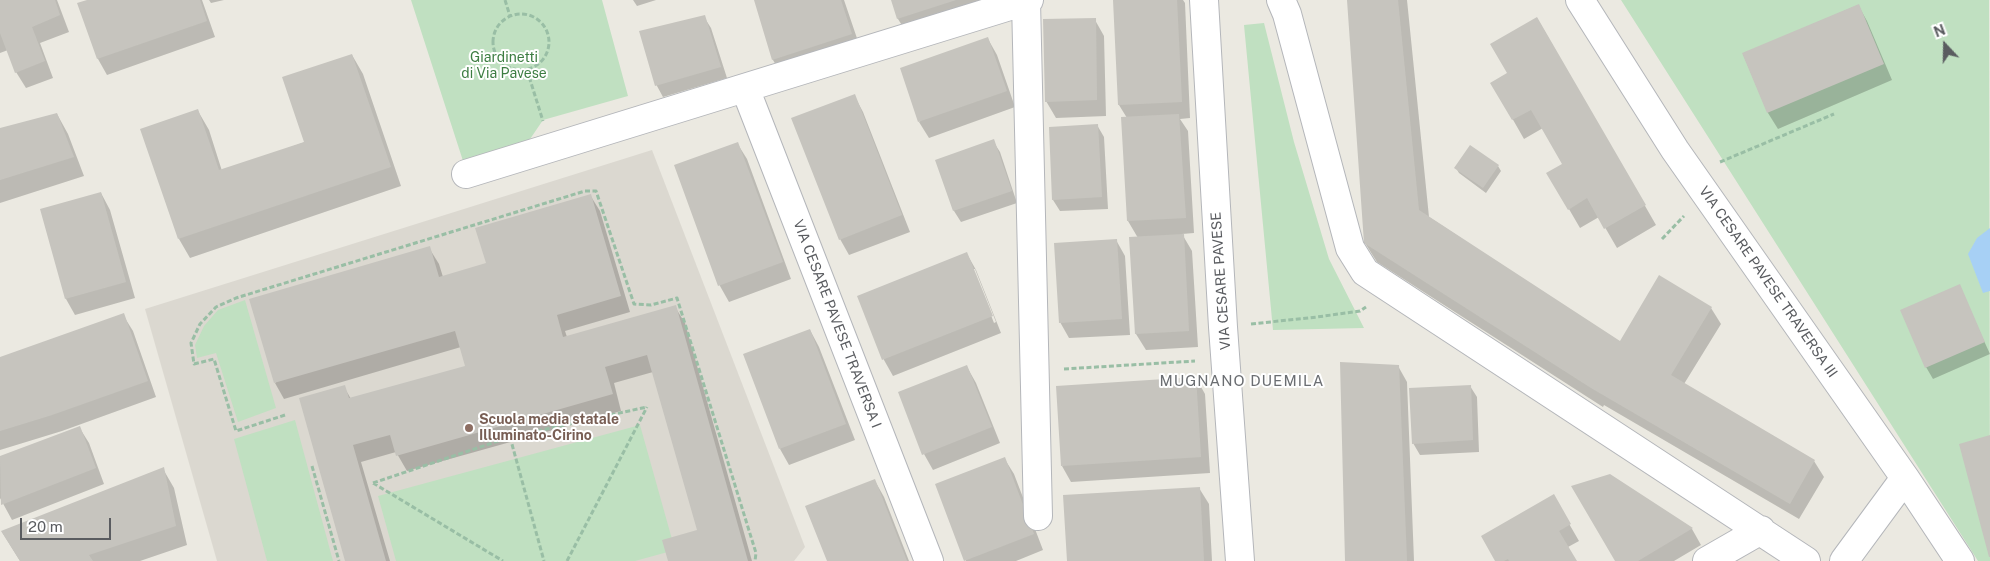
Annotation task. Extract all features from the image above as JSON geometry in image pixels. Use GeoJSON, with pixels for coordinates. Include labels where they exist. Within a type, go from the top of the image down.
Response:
{"type":"FeatureCollection","features":[{"type":"Feature","properties":{"kind":"street"},"geometry":{"type":"LineString","coordinates":[[466,174],[1027,0],[1038,516]]}},
{"type":"Feature","properties":{"kind":"street","name":"VIA CESARE PAVESE"},"geometry":{"type":"LineString","coordinates":[[1204,0],[1223,327],[1240,561]]}},
{"type":"Feature","properties":{"kind":"street"},"geometry":{"type":"LineString","coordinates":[[1281,0],[1287,14],[1350,248],[1365,272],[1806,561]]}},
{"type":"Feature","properties":{"kind":"street","name":"VIA CESARE PAVESE TRAVERSA III"},"geometry":{"type":"LineString","coordinates":[[1580,0],[1691,173],[1905,478],[1960,561]]}},
{"type":"Feature","properties":{"kind":"street","name":"VIA CESARE PAVESE TRAVERSA I"},"geometry":{"type":"LineString","coordinates":[[745,88],[929,561]]}},
{"type":"Feature","properties":{"kind":"street"},"geometry":{"type":"LineString","coordinates":[[1844,561],[1905,478]]}},
{"type":"Feature","properties":{"kind":"street"},"geometry":{"type":"LineString","coordinates":[[1707,561],[1761,530]]}},
{"type":"Feature","properties":{"kind":"path"},"geometry":{"type":"LineString","coordinates":[[505,0],[510,16]]}},
{"type":"Feature","properties":{"kind":"path"},"geometry":{"type":"LineString","coordinates":[[520,14],[537,19],[544,25],[548,34],[548,52],[536,67],[527,70],[509,68],[495,55],[493,37],[496,28],[510,16],[520,14]]}},
{"type":"Feature","properties":{"kind":"path"},"geometry":{"type":"LineString","coordinates":[[527,70],[552,148]]}},
{"type":"Feature","properties":{"kind":"path"},"geometry":{"type":"LineString","coordinates":[[1691,173],[1834,114]]}},
{"type":"Feature","properties":{"kind":"path"},"geometry":{"type":"LineString","coordinates":[[285,415],[236,432],[214,359],[194,364],[191,343],[200,324],[216,307],[236,298],[576,194],[596,190],[634,304],[651,305],[677,298],[756,554],[755,561]]}},
{"type":"Feature","properties":{"kind":"path"},"geometry":{"type":"LineString","coordinates":[[1223,327],[1317,318],[1360,311]]}},
{"type":"Feature","properties":{"kind":"path"},"geometry":{"type":"LineString","coordinates":[[1034,371],[1226,359]]}},
{"type":"Feature","properties":{"kind":"path"},"geometry":{"type":"LineString","coordinates":[[503,561],[373,483],[510,437],[647,407],[567,561]]}},
{"type":"Feature","properties":{"kind":"path"},"geometry":{"type":"LineString","coordinates":[[510,437],[544,561]]}},
{"type":"Feature","properties":{"kind":"path"},"geometry":{"type":"LineString","coordinates":[[312,466],[339,561]]}},
{"type":"Feature","properties":{"kind":"shaded area","name":"Scuola media statale Illuminato-Cirino"},"geometry":{"type":"Polygon","coordinates":[[[652,150],[805,547],[794,561],[217,561],[145,309],[652,150]]]}},
{"type":"Feature","properties":{"kind":"green space","name":"Giardinetti di Via Pavese"},"geometry":{"type":"Polygon","coordinates":[[[411,0],[602,0],[628,96],[543,120],[526,145],[464,164],[411,0]]]}},
{"type":"Feature","properties":{"kind":"green space"},"geometry":{"type":"Polygon","coordinates":[[[1621,0],[1989,0],[1990,561],[1978,561],[1621,0]]]}},
{"type":"Feature","properties":{"kind":"green space"},"geometry":{"type":"Polygon","coordinates":[[[1264,23],[1294,142],[1329,259],[1364,328],[1273,330],[1244,25],[1264,23]]]}},
{"type":"Feature","properties":{"kind":"green space"},"geometry":{"type":"Polygon","coordinates":[[[245,300],[276,408],[238,422],[216,353],[197,358],[195,345],[204,326],[218,310],[245,300]]]}},
{"type":"Feature","properties":{"kind":"green space"},"geometry":{"type":"Polygon","coordinates":[[[295,420],[333,561],[267,561],[234,439],[295,420]]]}},
{"type":"Feature","properties":{"kind":"green space"},"geometry":{"type":"Polygon","coordinates":[[[640,425],[675,550],[635,561],[396,561],[378,496],[640,425]]]}},
{"type":"Feature","properties":{"kind":"water"},"geometry":{"type":"Polygon","coordinates":[[[1990,228],[1990,291],[1983,293],[1968,254],[1977,238],[1990,228]]]}},
{"type":"Feature","properties":{"kind":"building"},"geometry":{"type":"Polygon","coordinates":[[[0,0],[55,0],[60,15],[32,27],[45,61],[15,73],[0,33],[0,0]]]}},
{"type":"Feature","properties":{"kind":"building"},"geometry":{"type":"Polygon","coordinates":[[[87,0],[200,0],[207,21],[97,59],[77,3],[87,0]]]}},
{"type":"Feature","properties":{"kind":"building"},"geometry":{"type":"Polygon","coordinates":[[[754,0],[841,0],[852,34],[772,60],[754,0]]]}},
{"type":"Feature","properties":{"kind":"building"},"geometry":{"type":"Polygon","coordinates":[[[891,0],[956,0],[897,19],[891,0]]]}},
{"type":"Feature","properties":{"kind":"building"},"geometry":{"type":"Polygon","coordinates":[[[1113,0],[1177,0],[1182,102],[1118,105],[1113,0]]]}},
{"type":"Feature","properties":{"kind":"building"},"geometry":{"type":"Polygon","coordinates":[[[1347,0],[1398,0],[1419,210],[1620,341],[1659,275],[1712,307],[1671,375],[1815,460],[1790,504],[1591,388],[1364,243],[1347,0]]]}},
{"type":"Feature","properties":{"kind":"building"},"geometry":{"type":"Polygon","coordinates":[[[1859,4],[1884,64],[1767,113],[1742,53],[1859,4]]]}},
{"type":"Feature","properties":{"kind":"building"},"geometry":{"type":"Polygon","coordinates":[[[705,15],[721,67],[655,86],[639,31],[705,15]]]}},
{"type":"Feature","properties":{"kind":"building"},"geometry":{"type":"Polygon","coordinates":[[[1537,17],[1646,205],[1604,229],[1587,198],[1568,210],[1546,173],[1562,164],[1531,110],[1512,120],[1490,83],[1507,73],[1490,44],[1537,17]]]}},
{"type":"Feature","properties":{"kind":"building"},"geometry":{"type":"Polygon","coordinates":[[[1096,18],[1097,100],[1045,102],[1043,19],[1096,18]]]}},
{"type":"Feature","properties":{"kind":"building"},"geometry":{"type":"Polygon","coordinates":[[[988,37],[1007,91],[918,122],[900,68],[988,37]]]}},
{"type":"Feature","properties":{"kind":"building"},"geometry":{"type":"Polygon","coordinates":[[[352,54],[391,167],[178,239],[140,129],[198,109],[219,170],[304,142],[282,77],[352,54]]]}},
{"type":"Feature","properties":{"kind":"building"},"geometry":{"type":"Polygon","coordinates":[[[855,94],[902,215],[839,240],[791,118],[855,94]]]}},
{"type":"Feature","properties":{"kind":"building"},"geometry":{"type":"Polygon","coordinates":[[[57,113],[74,157],[0,180],[0,128],[57,113]]]}},
{"type":"Feature","properties":{"kind":"building"},"geometry":{"type":"Polygon","coordinates":[[[1179,114],[1186,218],[1127,221],[1121,117],[1179,114]]]}},
{"type":"Feature","properties":{"kind":"building"},"geometry":{"type":"Polygon","coordinates":[[[1098,124],[1102,197],[1052,200],[1049,127],[1098,124]]]}},
{"type":"Feature","properties":{"kind":"building"},"geometry":{"type":"Polygon","coordinates":[[[994,139],[1012,191],[953,211],[935,160],[994,139]]]}},
{"type":"Feature","properties":{"kind":"building"},"geometry":{"type":"Polygon","coordinates":[[[738,142],[783,262],[718,286],[674,165],[738,142]]]}},
{"type":"Feature","properties":{"kind":"building"},"geometry":{"type":"Polygon","coordinates":[[[1470,145],[1499,165],[1483,188],[1454,168],[1470,145]]]}},
{"type":"Feature","properties":{"kind":"building"},"geometry":{"type":"Polygon","coordinates":[[[101,192],[126,282],[65,299],[40,209],[101,192]]]}},
{"type":"Feature","properties":{"kind":"building"},"geometry":{"type":"Polygon","coordinates":[[[591,194],[621,296],[557,315],[563,337],[676,305],[748,561],[668,561],[662,540],[697,530],[647,355],[605,367],[613,394],[396,456],[390,435],[353,445],[386,561],[345,561],[299,398],[345,385],[349,398],[465,366],[455,331],[274,383],[249,299],[430,246],[439,277],[486,263],[475,228],[591,194]]]}},
{"type":"Feature","properties":{"kind":"building"},"geometry":{"type":"Polygon","coordinates":[[[1184,234],[1189,331],[1135,334],[1129,237],[1184,234]]]}},
{"type":"Feature","properties":{"kind":"building"},"geometry":{"type":"Polygon","coordinates":[[[1117,239],[1122,319],[1059,323],[1054,243],[1117,239]]]}},
{"type":"Feature","properties":{"kind":"building"},"geometry":{"type":"Polygon","coordinates":[[[967,252],[993,316],[882,360],[857,296],[967,252]]]}},
{"type":"Feature","properties":{"kind":"building"},"geometry":{"type":"Polygon","coordinates":[[[1960,284],[1985,342],[1925,368],[1900,310],[1960,284]]]}},
{"type":"Feature","properties":{"kind":"building"},"geometry":{"type":"Polygon","coordinates":[[[124,313],[148,381],[0,431],[0,357],[124,313]]]}},
{"type":"Feature","properties":{"kind":"building"},"geometry":{"type":"Polygon","coordinates":[[[810,329],[846,424],[779,449],[743,354],[810,329]]]}},
{"type":"Feature","properties":{"kind":"building"},"geometry":{"type":"Polygon","coordinates":[[[1340,362],[1399,365],[1407,561],[1345,561],[1340,362]]]}},
{"type":"Feature","properties":{"kind":"building"},"geometry":{"type":"Polygon","coordinates":[[[967,365],[992,427],[922,455],[898,392],[967,365]]]}},
{"type":"Feature","properties":{"kind":"building"},"geometry":{"type":"Polygon","coordinates":[[[1196,377],[1201,457],[1061,466],[1056,386],[1196,377]]]}},
{"type":"Feature","properties":{"kind":"building"},"geometry":{"type":"Polygon","coordinates":[[[1471,385],[1473,440],[1412,444],[1409,388],[1471,385]]]}},
{"type":"Feature","properties":{"kind":"building"},"geometry":{"type":"Polygon","coordinates":[[[80,426],[96,468],[1,505],[0,456],[80,426]]]}},
{"type":"Feature","properties":{"kind":"building"},"geometry":{"type":"Polygon","coordinates":[[[1990,435],[1990,557],[1989,557],[1959,444],[1990,435]]]}},
{"type":"Feature","properties":{"kind":"building"},"geometry":{"type":"Polygon","coordinates":[[[1005,457],[1034,534],[964,561],[935,484],[1005,457]]]}},
{"type":"Feature","properties":{"kind":"building"},"geometry":{"type":"Polygon","coordinates":[[[164,467],[176,526],[89,555],[93,561],[20,561],[1,531],[164,467]]]}},
{"type":"Feature","properties":{"kind":"building"},"geometry":{"type":"Polygon","coordinates":[[[1610,474],[1693,528],[1638,561],[1615,561],[1571,486],[1610,474]]]}},
{"type":"Feature","properties":{"kind":"building"},"geometry":{"type":"Polygon","coordinates":[[[875,479],[907,561],[827,561],[805,506],[875,479]]]}},
{"type":"Feature","properties":{"kind":"building"},"geometry":{"type":"Polygon","coordinates":[[[1200,487],[1204,561],[1067,561],[1063,495],[1200,487]]]}},
{"type":"Feature","properties":{"kind":"building"},"geometry":{"type":"Polygon","coordinates":[[[1554,494],[1571,524],[1559,531],[1577,561],[1509,561],[1508,559],[1495,561],[1481,536],[1554,494]]]}},
{"type":"Feature","properties":{"kind":"place","name":"Scuola media statale Illuminato-Cirino"},"geometry":{"type":"Point","coordinates":[469,428]}},
{"type":"Feature","properties":{"kind":"district","name":"MUGNANO DUEMILA"},"geometry":{"type":"Point","coordinates":[1242,381]}}]}
